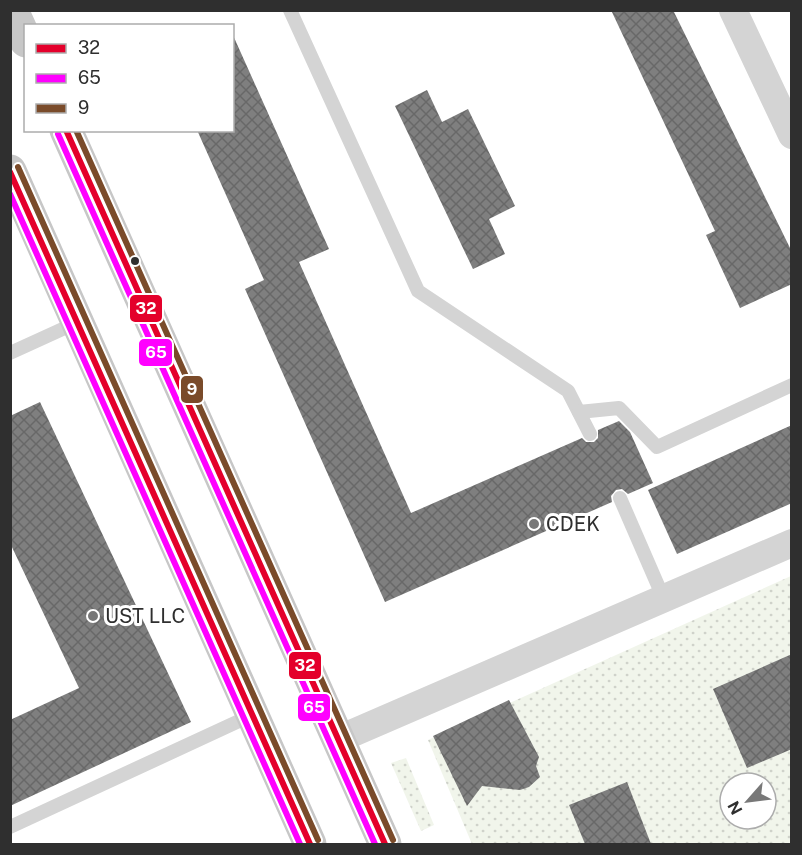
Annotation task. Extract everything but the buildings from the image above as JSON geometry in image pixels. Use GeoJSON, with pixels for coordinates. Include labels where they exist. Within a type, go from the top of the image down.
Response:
{"type":"FeatureCollection","features":[{"type":"Feature","properties":{"kind":"main road"},"geometry":{"type":"LineString","coordinates":[[12,10],[24,37]]}},
{"type":"Feature","properties":{"kind":"main road"},"geometry":{"type":"LineString","coordinates":[[67,132],[385,844]]}},
{"type":"Feature","properties":{"kind":"main road"},"geometry":{"type":"LineString","coordinates":[[10,171],[310,844]]}},
{"type":"Feature","properties":{"kind":"street"},"geometry":{"type":"LineString","coordinates":[[733,10],[792,135]]}},
{"type":"Feature","properties":{"kind":"street"},"geometry":{"type":"LineString","coordinates":[[339,739],[792,543]]}},
{"type":"Feature","properties":{"kind":"lane"},"geometry":{"type":"LineString","coordinates":[[290,10],[417,291],[568,391],[590,434]]}},
{"type":"Feature","properties":{"kind":"lane"},"geometry":{"type":"LineString","coordinates":[[10,353],[78,322]]}},
{"type":"Feature","properties":{"kind":"lane"},"geometry":{"type":"LineString","coordinates":[[579,412],[619,408],[657,447],[792,385]]}},
{"type":"Feature","properties":{"kind":"lane"},"geometry":{"type":"LineString","coordinates":[[620,498],[663,597]]}},
{"type":"Feature","properties":{"kind":"lane"},"geometry":{"type":"LineString","coordinates":[[10,827],[252,715]]}},
{"type":"Feature","properties":{"kind":"shaded area"},"geometry":{"type":"Polygon","coordinates":[[[791,576],[791,844],[472,844],[428,740],[791,576]]]}},
{"type":"Feature","properties":{"kind":"shaded area"},"geometry":{"type":"Polygon","coordinates":[[[406,758],[434,825],[421,831],[391,763],[406,758]]]}},
{"type":"Feature","properties":{"kind":"transit line","name":"32"},"geometry":{"type":"LineString","coordinates":[[67,132],[385,844]]}},
{"type":"Feature","properties":{"kind":"transit line","name":"9"},"geometry":{"type":"LineString","coordinates":[[77,132],[393,840]]}},
{"type":"Feature","properties":{"kind":"transit line","name":"65"},"geometry":{"type":"LineString","coordinates":[[58,134],[375,844]]}},
{"type":"Feature","properties":{"kind":"transit line","name":"9"},"geometry":{"type":"LineString","coordinates":[[18,167],[318,840]]}},
{"type":"Feature","properties":{"kind":"transit line","name":"32"},"geometry":{"type":"LineString","coordinates":[[10,172],[310,844]]}},
{"type":"Feature","properties":{"kind":"transit line","name":"65"},"geometry":{"type":"LineString","coordinates":[[10,194],[300,844]]}},
{"type":"Feature","properties":{"kind":"place","name":"CDEK"},"geometry":{"type":"Point","coordinates":[534,524]}},
{"type":"Feature","properties":{"kind":"place","name":"UST LLC"},"geometry":{"type":"Point","coordinates":[93,616]}}]}
